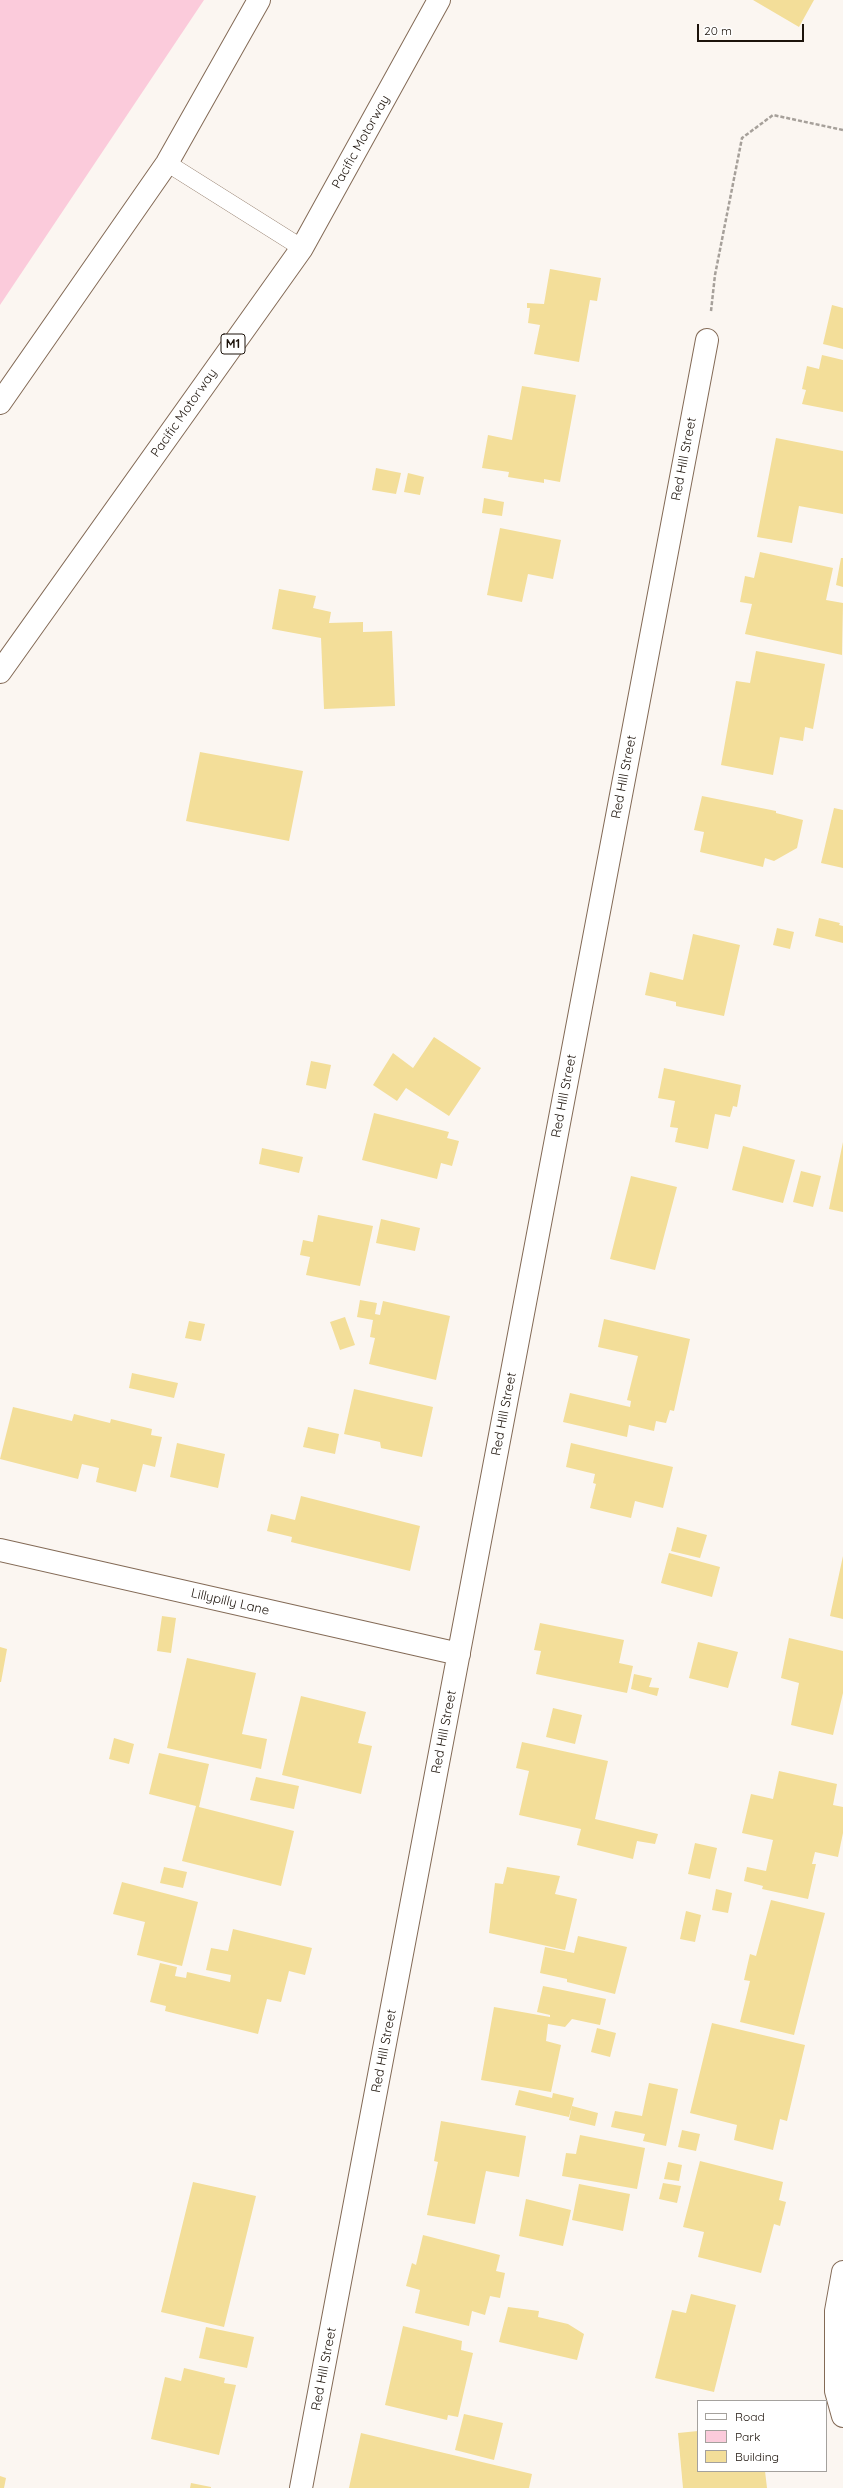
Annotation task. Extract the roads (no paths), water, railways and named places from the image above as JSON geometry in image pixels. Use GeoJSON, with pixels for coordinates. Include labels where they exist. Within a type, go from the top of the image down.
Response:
{"type":"FeatureCollection","features":[{"type":"Feature","properties":{"kind":"main road"},"geometry":{"type":"LineString","coordinates":[[0,403],[167,163],[259,0]]}},
{"type":"Feature","properties":{"kind":"main road","name":"Pacific Motorway"},"geometry":{"type":"LineString","coordinates":[[0,672],[302,248],[439,0]]}},
{"type":"Feature","properties":{"kind":"main road","name":"Red Hill Street"},"geometry":{"type":"LineString","coordinates":[[301,2488],[707,340]]}},
{"type":"Feature","properties":{"kind":"main road","name":"Lillypilly Lane"},"geometry":{"type":"LineString","coordinates":[[0,1550],[459,1654]]}},
{"type":"Feature","properties":{"kind":"main road"},"geometry":{"type":"LineString","coordinates":[[843,2272],[836,2311],[836,2391],[843,2416]]}},
{"type":"Feature","properties":{"kind":"lane"},"geometry":{"type":"LineString","coordinates":[[167,163],[302,248]]}}]}
